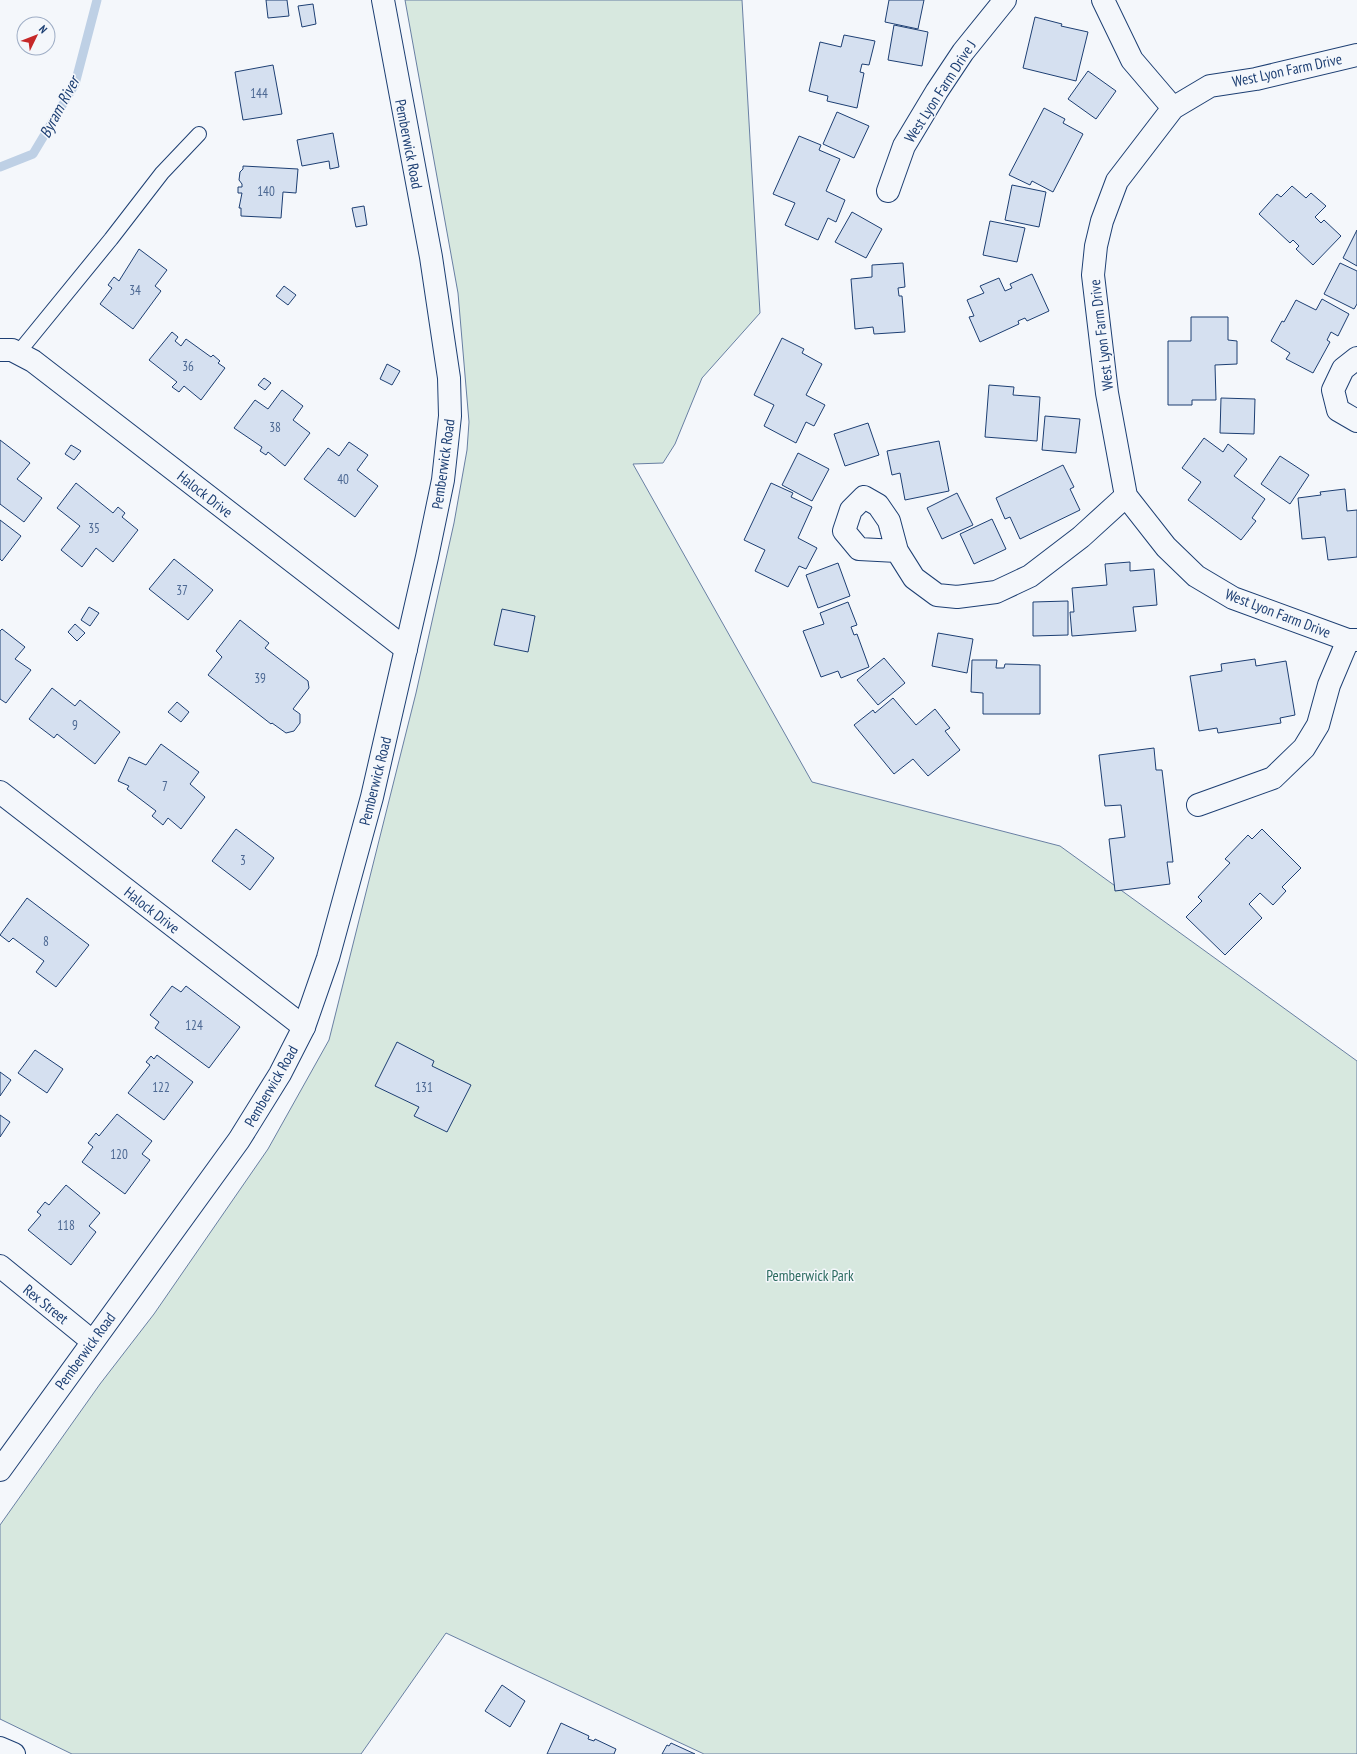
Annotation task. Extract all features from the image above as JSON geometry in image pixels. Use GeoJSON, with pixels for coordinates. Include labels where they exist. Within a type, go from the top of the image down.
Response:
{"type":"FeatureCollection","features":[{"type":"Feature","properties":{"kind":"street","name":"Pemberwick Road"},"geometry":{"type":"LineString","coordinates":[[0,1470],[239,1140],[280,1074],[304,1027],[328,958],[372,797],[443,480],[450,416],[449,378],[431,256],[383,0]]}},
{"type":"Feature","properties":{"kind":"street","name":"West Lyon Farm Drive J"},"geometry":{"type":"LineString","coordinates":[[888,191],[904,146],[937,91],[963,52],[1005,0]]}},
{"type":"Feature","properties":{"kind":"street"},"geometry":{"type":"LineString","coordinates":[[1104,0],[1132,60],[1173,108]]}},
{"type":"Feature","properties":{"kind":"street","name":"West Lyon Farm Drive"},"geometry":{"type":"LineString","coordinates":[[1352,640],[1233,598],[1196,576],[1166,547],[1126,496],[1107,393],[1093,275],[1096,246],[1102,220],[1117,181],[1173,108],[1210,86],[1256,79],[1357,55]]}},
{"type":"Feature","properties":{"kind":"street","name":"Halock Drive"},"geometry":{"type":"LineString","coordinates":[[9,352],[33,361],[406,649]]}},
{"type":"Feature","properties":{"kind":"street"},"geometry":{"type":"LineString","coordinates":[[1357,358],[1343,369],[1333,390],[1338,410],[1357,421]]}},
{"type":"Feature","properties":{"kind":"street"},"geometry":{"type":"LineString","coordinates":[[897,551],[914,578],[937,595],[957,597],[996,592],[1030,576],[1081,537],[1126,496]]}},
{"type":"Feature","properties":{"kind":"street"},"geometry":{"type":"LineString","coordinates":[[1198,805],[1273,778],[1304,748],[1318,725],[1329,685],[1352,640]]}},
{"type":"Feature","properties":{"kind":"street","name":"Halock Drive"},"geometry":{"type":"LineString","coordinates":[[0,792],[304,1027]]}},
{"type":"Feature","properties":{"kind":"street","name":"Rex Street"},"geometry":{"type":"LineString","coordinates":[[0,1266],[92,1341]]}},
{"type":"Feature","properties":{"kind":"street"},"geometry":{"type":"LineString","coordinates":[[0,1748],[14,1754]]}},
{"type":"Feature","properties":{"kind":"lane"},"geometry":{"type":"LineString","coordinates":[[9,352],[162,174],[199,134]]}},
{"type":"Feature","properties":{"kind":"green space","name":"Pemberwick Park"},"geometry":{"type":"Polygon","coordinates":[[[405,0],[742,0],[760,313],[702,378],[675,444],[663,463],[633,464],[812,782],[1060,846],[1357,1061],[1357,1754],[704,1754],[446,1633],[361,1754],[72,1754],[0,1719],[0,1525],[100,1384],[154,1314],[268,1149],[329,1040],[416,693],[454,523],[467,450],[469,422],[458,293],[405,0]]]}},
{"type":"Feature","properties":{"kind":"building"},"geometry":{"type":"Polygon","coordinates":[[[266,0],[287,0],[289,16],[268,18],[266,0]]]}},
{"type":"Feature","properties":{"kind":"building"},"geometry":{"type":"Polygon","coordinates":[[[889,0],[924,0],[918,29],[885,22],[889,0]]]}},
{"type":"Feature","properties":{"kind":"building"},"geometry":{"type":"Polygon","coordinates":[[[313,4],[316,24],[302,27],[298,6],[313,4]]]}},
{"type":"Feature","properties":{"kind":"building"},"geometry":{"type":"Polygon","coordinates":[[[1035,17],[1062,24],[1061,26],[1088,32],[1076,81],[1023,68],[1035,17]]]}},
{"type":"Feature","properties":{"kind":"building"},"geometry":{"type":"Polygon","coordinates":[[[894,25],[928,32],[922,66],[888,60],[894,25]]]}},
{"type":"Feature","properties":{"kind":"building"},"geometry":{"type":"Polygon","coordinates":[[[844,35],[875,41],[869,65],[862,64],[860,72],[864,73],[857,108],[827,101],[828,96],[809,91],[820,42],[841,47],[844,35]]]}},
{"type":"Feature","properties":{"kind":"building"},"geometry":{"type":"Polygon","coordinates":[[[273,65],[282,114],[243,120],[235,72],[273,65]]]}},
{"type":"Feature","properties":{"kind":"building"},"geometry":{"type":"Polygon","coordinates":[[[1088,71],[1116,91],[1096,119],[1068,99],[1088,71]]]}},
{"type":"Feature","properties":{"kind":"building"},"geometry":{"type":"Polygon","coordinates":[[[1044,108],[1065,119],[1063,123],[1083,134],[1053,192],[1032,181],[1030,185],[1009,175],[1044,108]]]}},
{"type":"Feature","properties":{"kind":"building"},"geometry":{"type":"Polygon","coordinates":[[[837,112],[869,126],[854,158],[823,144],[837,112]]]}},
{"type":"Feature","properties":{"kind":"building"},"geometry":{"type":"Polygon","coordinates":[[[333,133],[339,167],[330,169],[329,161],[302,166],[297,140],[333,133]]]}},
{"type":"Feature","properties":{"kind":"building"},"geometry":{"type":"Polygon","coordinates":[[[799,136],[821,145],[819,150],[840,159],[826,191],[845,200],[836,222],[828,218],[818,240],[785,225],[795,203],[773,194],[799,136]]]}},
{"type":"Feature","properties":{"kind":"building"},"geometry":{"type":"Polygon","coordinates":[[[243,166],[298,169],[296,193],[283,192],[281,218],[241,216],[241,208],[239,208],[242,193],[238,193],[238,187],[242,187],[239,180],[240,172],[243,169],[243,166]]]}},
{"type":"Feature","properties":{"kind":"building"},"geometry":{"type":"Polygon","coordinates":[[[1012,185],[1046,192],[1039,227],[1005,220],[1012,185]]]}},
{"type":"Feature","properties":{"kind":"building"},"geometry":{"type":"Polygon","coordinates":[[[1292,186],[1306,198],[1311,193],[1326,206],[1315,217],[1321,223],[1324,220],[1341,236],[1313,265],[1296,249],[1299,246],[1293,240],[1290,243],[1259,214],[1277,194],[1281,197],[1292,186]]]}},
{"type":"Feature","properties":{"kind":"building"},"geometry":{"type":"Polygon","coordinates":[[[364,206],[367,225],[356,227],[352,208],[364,206]]]}},
{"type":"Feature","properties":{"kind":"building"},"geometry":{"type":"Polygon","coordinates":[[[852,212],[882,229],[866,258],[835,242],[852,212]]]}},
{"type":"Feature","properties":{"kind":"building"},"geometry":{"type":"Polygon","coordinates":[[[990,221],[1025,228],[1017,262],[983,255],[990,221]]]}},
{"type":"Feature","properties":{"kind":"building"},"geometry":{"type":"Polygon","coordinates":[[[1357,230],[1357,266],[1343,258],[1357,230]]]}},
{"type":"Feature","properties":{"kind":"building"},"geometry":{"type":"Polygon","coordinates":[[[139,249],[167,270],[155,286],[161,291],[133,329],[100,304],[112,288],[108,285],[114,277],[119,281],[139,249]]]}},
{"type":"Feature","properties":{"kind":"building"},"geometry":{"type":"Polygon","coordinates":[[[903,263],[905,287],[898,288],[899,296],[902,296],[905,332],[874,334],[873,327],[855,329],[851,279],[872,277],[872,265],[903,263]]]}},
{"type":"Feature","properties":{"kind":"building"},"geometry":{"type":"Polygon","coordinates":[[[1340,263],[1357,271],[1357,304],[1354,309],[1324,294],[1340,263]]]}},
{"type":"Feature","properties":{"kind":"building"},"geometry":{"type":"Polygon","coordinates":[[[1032,274],[1049,311],[1027,321],[1025,318],[1018,321],[1019,324],[980,342],[969,317],[974,316],[967,300],[984,293],[980,286],[999,278],[1005,291],[1012,288],[1010,284],[1032,274]]]}},
{"type":"Feature","properties":{"kind":"building"},"geometry":{"type":"Polygon","coordinates":[[[284,286],[296,295],[288,305],[276,296],[284,286]]]}},
{"type":"Feature","properties":{"kind":"building"},"geometry":{"type":"Polygon","coordinates":[[[1322,299],[1349,314],[1338,336],[1331,332],[1327,340],[1330,342],[1313,373],[1286,359],[1290,353],[1271,341],[1282,321],[1284,322],[1296,300],[1316,310],[1322,299]]]}},
{"type":"Feature","properties":{"kind":"building"},"geometry":{"type":"Polygon","coordinates":[[[1191,317],[1228,317],[1228,340],[1237,341],[1237,364],[1215,365],[1216,400],[1192,400],[1192,405],[1168,405],[1168,341],[1191,341],[1191,317]]]}},
{"type":"Feature","properties":{"kind":"building"},"geometry":{"type":"Polygon","coordinates":[[[172,332],[178,337],[175,341],[181,346],[186,339],[211,357],[213,355],[220,361],[218,363],[225,368],[201,400],[184,386],[179,392],[172,387],[177,382],[149,360],[172,332]]]}},
{"type":"Feature","properties":{"kind":"building"},"geometry":{"type":"Polygon","coordinates":[[[782,338],[804,349],[802,353],[822,364],[806,395],[825,405],[814,426],[806,422],[796,443],[764,426],[774,405],[754,395],[782,338]]]}},
{"type":"Feature","properties":{"kind":"building"},"geometry":{"type":"Polygon","coordinates":[[[387,364],[400,371],[392,385],[380,379],[387,364]]]}},
{"type":"Feature","properties":{"kind":"building"},"geometry":{"type":"Polygon","coordinates":[[[264,378],[271,383],[265,390],[258,385],[264,378]]]}},
{"type":"Feature","properties":{"kind":"building"},"geometry":{"type":"Polygon","coordinates":[[[989,385],[1014,387],[1013,395],[1040,397],[1037,441],[985,437],[989,385]]]}},
{"type":"Feature","properties":{"kind":"building"},"geometry":{"type":"Polygon","coordinates":[[[282,390],[303,406],[293,420],[310,433],[285,466],[268,452],[266,455],[260,451],[262,447],[234,428],[255,400],[268,409],[282,390]]]}},
{"type":"Feature","properties":{"kind":"building"},"geometry":{"type":"Polygon","coordinates":[[[1221,398],[1255,399],[1254,434],[1220,433],[1221,398]]]}},
{"type":"Feature","properties":{"kind":"building"},"geometry":{"type":"Polygon","coordinates":[[[1045,416],[1080,419],[1076,453],[1042,450],[1045,416]]]}},
{"type":"Feature","properties":{"kind":"building"},"geometry":{"type":"Polygon","coordinates":[[[868,423],[879,455],[845,466],[834,434],[868,423]]]}},
{"type":"Feature","properties":{"kind":"building"},"geometry":{"type":"Polygon","coordinates":[[[1204,438],[1223,452],[1228,444],[1247,459],[1234,476],[1265,499],[1252,518],[1256,521],[1241,540],[1188,500],[1201,482],[1182,468],[1204,438]]]}},
{"type":"Feature","properties":{"kind":"building"},"geometry":{"type":"Polygon","coordinates":[[[0,440],[30,463],[17,479],[42,498],[24,522],[0,504],[0,440]]]}},
{"type":"Feature","properties":{"kind":"building"},"geometry":{"type":"Polygon","coordinates":[[[939,441],[949,491],[905,500],[900,473],[892,475],[887,451],[939,441]]]}},
{"type":"Feature","properties":{"kind":"building"},"geometry":{"type":"Polygon","coordinates":[[[349,442],[368,455],[357,470],[378,486],[355,517],[304,479],[328,448],[339,456],[349,442]]]}},
{"type":"Feature","properties":{"kind":"building"},"geometry":{"type":"Polygon","coordinates":[[[71,445],[81,451],[74,460],[65,454],[71,445]]]}},
{"type":"Feature","properties":{"kind":"building"},"geometry":{"type":"Polygon","coordinates":[[[798,453],[829,469],[812,501],[782,485],[798,453]]]}},
{"type":"Feature","properties":{"kind":"building"},"geometry":{"type":"Polygon","coordinates":[[[1280,456],[1309,475],[1290,504],[1261,484],[1280,456]]]}},
{"type":"Feature","properties":{"kind":"building"},"geometry":{"type":"Polygon","coordinates":[[[1063,465],[1074,487],[1070,489],[1080,510],[1020,539],[1010,517],[1005,519],[996,498],[1063,465]]]}},
{"type":"Feature","properties":{"kind":"building"},"geometry":{"type":"Polygon","coordinates":[[[76,483],[113,513],[118,507],[125,513],[122,517],[138,530],[113,562],[96,548],[82,567],[61,550],[80,526],[57,508],[76,483]]]}},
{"type":"Feature","properties":{"kind":"building"},"geometry":{"type":"Polygon","coordinates":[[[771,483],[793,493],[791,497],[812,507],[798,538],[817,548],[806,569],[799,566],[788,587],[755,571],[765,550],[744,540],[771,483]]]}},
{"type":"Feature","properties":{"kind":"building"},"geometry":{"type":"Polygon","coordinates":[[[1345,489],[1347,511],[1357,510],[1357,557],[1328,560],[1325,537],[1302,539],[1298,498],[1321,495],[1320,492],[1345,489]]]}},
{"type":"Feature","properties":{"kind":"building"},"geometry":{"type":"Polygon","coordinates":[[[957,493],[973,525],[942,539],[927,508],[957,493]]]}},
{"type":"Feature","properties":{"kind":"building"},"geometry":{"type":"Polygon","coordinates":[[[992,519],[1006,549],[974,564],[960,534],[992,519]]]}},
{"type":"Feature","properties":{"kind":"building"},"geometry":{"type":"Polygon","coordinates":[[[0,520],[21,536],[2,561],[0,559],[0,520]]]}},
{"type":"Feature","properties":{"kind":"building"},"geometry":{"type":"Polygon","coordinates":[[[174,559],[213,590],[188,620],[149,589],[174,559]]]}},
{"type":"Feature","properties":{"kind":"building"},"geometry":{"type":"Polygon","coordinates":[[[1130,562],[1130,571],[1154,569],[1157,605],[1133,607],[1136,631],[1072,636],[1070,612],[1074,612],[1072,588],[1107,585],[1105,564],[1130,562]]]}},
{"type":"Feature","properties":{"kind":"building"},"geometry":{"type":"Polygon","coordinates":[[[838,563],[850,596],[818,608],[806,575],[838,563]]]}},
{"type":"Feature","properties":{"kind":"building"},"geometry":{"type":"Polygon","coordinates":[[[1068,601],[1068,635],[1033,636],[1033,602],[1068,601]]]}},
{"type":"Feature","properties":{"kind":"building"},"geometry":{"type":"Polygon","coordinates":[[[848,602],[857,625],[851,627],[854,635],[857,634],[869,667],[841,678],[838,671],[821,677],[803,631],[824,624],[820,613],[848,602]]]}},
{"type":"Feature","properties":{"kind":"building"},"geometry":{"type":"Polygon","coordinates":[[[89,607],[99,613],[90,626],[81,620],[89,607]]]}},
{"type":"Feature","properties":{"kind":"building"},"geometry":{"type":"Polygon","coordinates":[[[502,609],[535,616],[528,652],[494,645],[502,609]]]}},
{"type":"Feature","properties":{"kind":"building"},"geometry":{"type":"Polygon","coordinates":[[[240,620],[269,643],[265,648],[308,681],[309,688],[293,709],[300,714],[300,723],[294,731],[286,733],[272,723],[271,724],[208,675],[222,657],[216,651],[240,620]]]}},
{"type":"Feature","properties":{"kind":"building"},"geometry":{"type":"Polygon","coordinates":[[[75,624],[85,633],[77,641],[68,632],[75,624]]]}},
{"type":"Feature","properties":{"kind":"building"},"geometry":{"type":"Polygon","coordinates":[[[2,629],[25,647],[15,659],[31,670],[6,703],[0,699],[0,631],[2,629]]]}},
{"type":"Feature","properties":{"kind":"building"},"geometry":{"type":"Polygon","coordinates":[[[938,633],[973,639],[967,673],[932,666],[938,633]]]}},
{"type":"Feature","properties":{"kind":"building"},"geometry":{"type":"Polygon","coordinates":[[[884,658],[905,683],[878,705],[857,680],[884,658]]]}},
{"type":"Feature","properties":{"kind":"building"},"geometry":{"type":"Polygon","coordinates":[[[1255,659],[1256,666],[1286,661],[1295,715],[1280,718],[1281,723],[1218,733],[1217,728],[1199,731],[1190,676],[1222,671],[1221,664],[1255,659]]]}},
{"type":"Feature","properties":{"kind":"building"},"geometry":{"type":"Polygon","coordinates":[[[972,660],[997,660],[996,668],[1004,668],[1005,664],[1040,665],[1040,714],[983,714],[983,693],[971,692],[972,660]]]}},
{"type":"Feature","properties":{"kind":"building"},"geometry":{"type":"Polygon","coordinates":[[[52,688],[75,706],[80,700],[120,732],[95,764],[57,734],[54,738],[29,719],[52,688]]]}},
{"type":"Feature","properties":{"kind":"building"},"geometry":{"type":"Polygon","coordinates":[[[893,698],[916,725],[935,709],[950,728],[945,731],[960,750],[928,776],[913,759],[894,774],[854,725],[873,710],[875,713],[893,698]]]}},
{"type":"Feature","properties":{"kind":"building"},"geometry":{"type":"Polygon","coordinates":[[[177,702],[189,712],[181,722],[168,712],[177,702]]]}},
{"type":"Feature","properties":{"kind":"building"},"geometry":{"type":"Polygon","coordinates":[[[161,744],[199,772],[190,784],[205,797],[181,829],[168,818],[163,825],[152,816],[156,811],[127,789],[129,786],[118,781],[129,757],[146,765],[161,744]]]}},
{"type":"Feature","properties":{"kind":"building"},"geometry":{"type":"Polygon","coordinates":[[[1154,748],[1156,770],[1162,770],[1173,862],[1167,862],[1170,884],[1115,891],[1109,839],[1125,837],[1121,805],[1105,806],[1099,755],[1154,748]]]}},
{"type":"Feature","properties":{"kind":"building"},"geometry":{"type":"Polygon","coordinates":[[[236,829],[274,858],[250,890],[212,861],[236,829]]]}},
{"type":"Feature","properties":{"kind":"building"},"geometry":{"type":"Polygon","coordinates":[[[1262,829],[1301,868],[1282,887],[1286,891],[1273,905],[1260,893],[1249,904],[1262,918],[1225,955],[1186,917],[1202,901],[1198,897],[1230,863],[1225,859],[1248,835],[1252,839],[1262,829]]]}},
{"type":"Feature","properties":{"kind":"building"},"geometry":{"type":"Polygon","coordinates":[[[27,898],[89,945],[56,987],[36,972],[44,961],[13,938],[9,942],[0,935],[27,898]]]}},
{"type":"Feature","properties":{"kind":"building"},"geometry":{"type":"Polygon","coordinates":[[[172,986],[181,992],[186,986],[240,1027],[209,1068],[155,1028],[159,1022],[150,1015],[172,986]]]}},
{"type":"Feature","properties":{"kind":"building"},"geometry":{"type":"Polygon","coordinates":[[[397,1042],[434,1061],[432,1066],[471,1085],[447,1132],[414,1116],[419,1107],[375,1086],[397,1042]]]}},
{"type":"Feature","properties":{"kind":"building"},"geometry":{"type":"Polygon","coordinates":[[[35,1050],[63,1069],[47,1093],[18,1073],[35,1050]]]}},
{"type":"Feature","properties":{"kind":"building"},"geometry":{"type":"Polygon","coordinates":[[[157,1055],[193,1082],[164,1120],[128,1093],[150,1065],[146,1062],[151,1056],[154,1059],[157,1055]]]}},
{"type":"Feature","properties":{"kind":"building"},"geometry":{"type":"Polygon","coordinates":[[[0,1072],[11,1080],[0,1096],[0,1072]]]}},
{"type":"Feature","properties":{"kind":"building"},"geometry":{"type":"Polygon","coordinates":[[[117,1114],[152,1141],[142,1154],[150,1160],[125,1194],[82,1162],[93,1147],[88,1143],[96,1133],[99,1136],[117,1114]]]}},
{"type":"Feature","properties":{"kind":"building"},"geometry":{"type":"Polygon","coordinates":[[[0,1115],[10,1122],[0,1137],[0,1115]]]}},
{"type":"Feature","properties":{"kind":"building"},"geometry":{"type":"Polygon","coordinates":[[[66,1185],[100,1213],[89,1226],[96,1232],[71,1265],[28,1230],[41,1215],[37,1212],[45,1202],[49,1205],[66,1185]]]}},
{"type":"Feature","properties":{"kind":"building"},"geometry":{"type":"Polygon","coordinates":[[[502,1685],[525,1701],[510,1727],[485,1711],[502,1685]]]}},
{"type":"Feature","properties":{"kind":"building"},"geometry":{"type":"Polygon","coordinates":[[[561,1723],[589,1736],[588,1739],[594,1741],[595,1739],[616,1749],[614,1754],[547,1754],[561,1723]]]}},
{"type":"Feature","properties":{"kind":"building"},"geometry":{"type":"Polygon","coordinates":[[[671,1743],[695,1754],[662,1754],[667,1745],[669,1746],[671,1743]]]}},
{"type":"Feature","properties":{"kind":"waterway","name":"Byram River"},"geometry":{"type":"LineString","coordinates":[[0,167],[33,154],[75,84],[97,0]]}}]}
